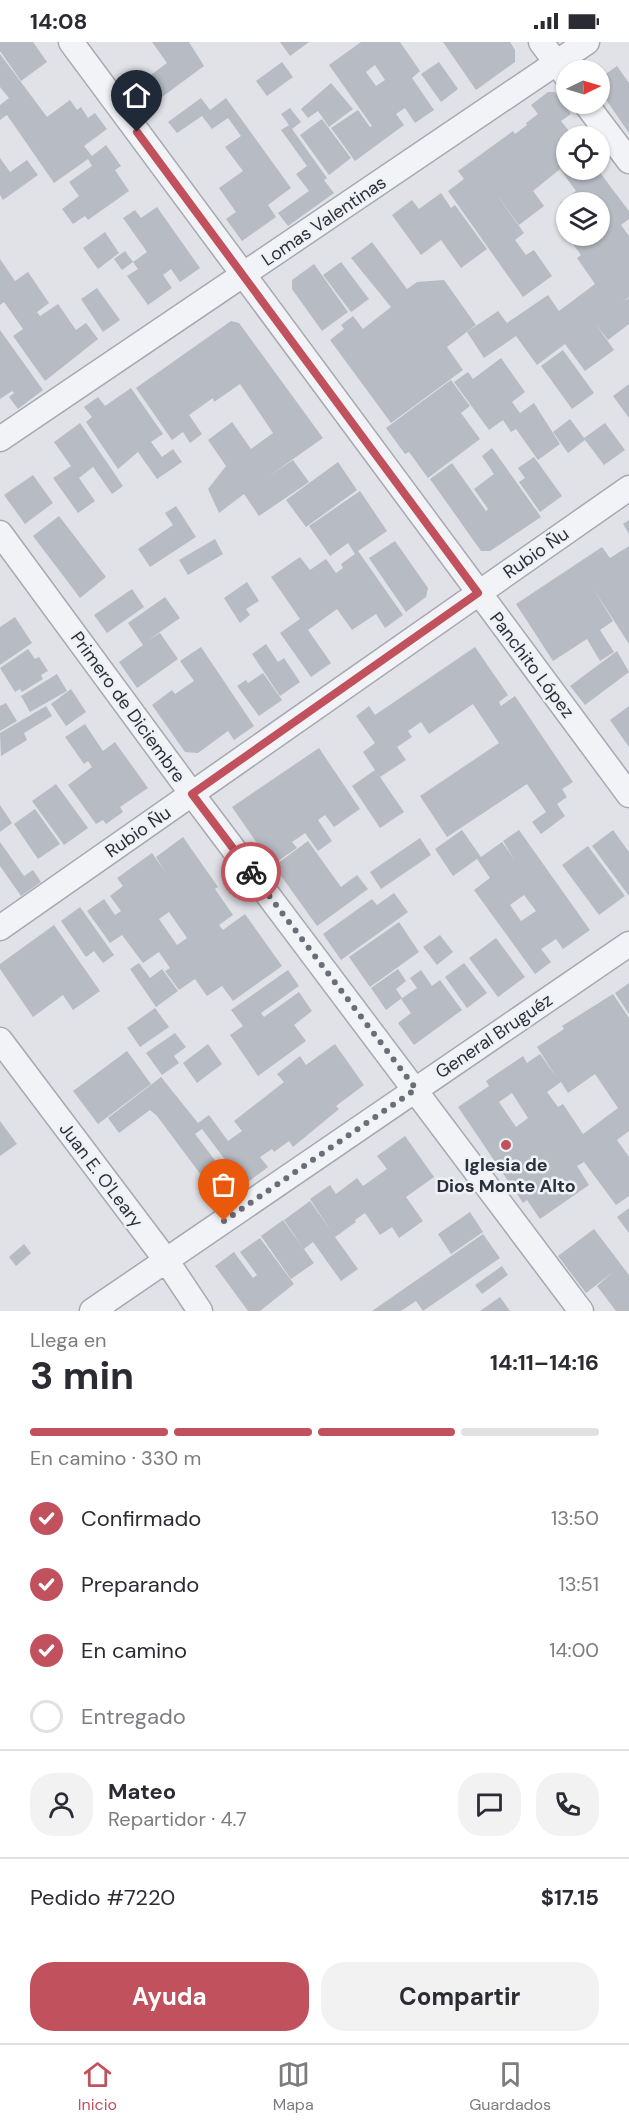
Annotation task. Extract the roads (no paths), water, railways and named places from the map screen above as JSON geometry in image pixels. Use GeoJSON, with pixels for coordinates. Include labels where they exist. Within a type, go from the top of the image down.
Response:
{"type":"FeatureCollection","features":[{"type":"Feature","properties":{"kind":"street","name":"Panchito López"},"geometry":{"type":"LineString","coordinates":[[71,42],[242,277],[629,795]]}},
{"type":"Feature","properties":{"kind":"street"},"geometry":{"type":"LineString","coordinates":[[541,42],[556,62]]}},
{"type":"Feature","properties":{"kind":"street","name":"Lomas Valentinas"},"geometry":{"type":"LineString","coordinates":[[571,60],[587,42]]}},
{"type":"Feature","properties":{"kind":"street","name":"Lomas Valentinas"},"geometry":{"type":"LineString","coordinates":[[0,439],[242,277],[556,74]]}},
{"type":"Feature","properties":{"kind":"street"},"geometry":{"type":"LineString","coordinates":[[594,114],[629,161]]}},
{"type":"Feature","properties":{"kind":"street","name":"Rubio Ñu"},"geometry":{"type":"LineString","coordinates":[[0,928],[629,488]]}},
{"type":"Feature","properties":{"kind":"street","name":"Primero de Diciembre"},"geometry":{"type":"LineString","coordinates":[[0,533],[192,794],[581,1311]]}},
{"type":"Feature","properties":{"kind":"street","name":"General Bruguéz"},"geometry":{"type":"LineString","coordinates":[[92,1311],[629,944]]}},
{"type":"Feature","properties":{"kind":"street","name":"Juan E. O'Leary"},"geometry":{"type":"LineString","coordinates":[[0,1041],[166,1260],[200,1311]]}},
{"type":"Feature","properties":{"kind":"place","name":"Iglesia de Dios Monte Alto"},"geometry":{"type":"Point","coordinates":[506,1145]}}]}
